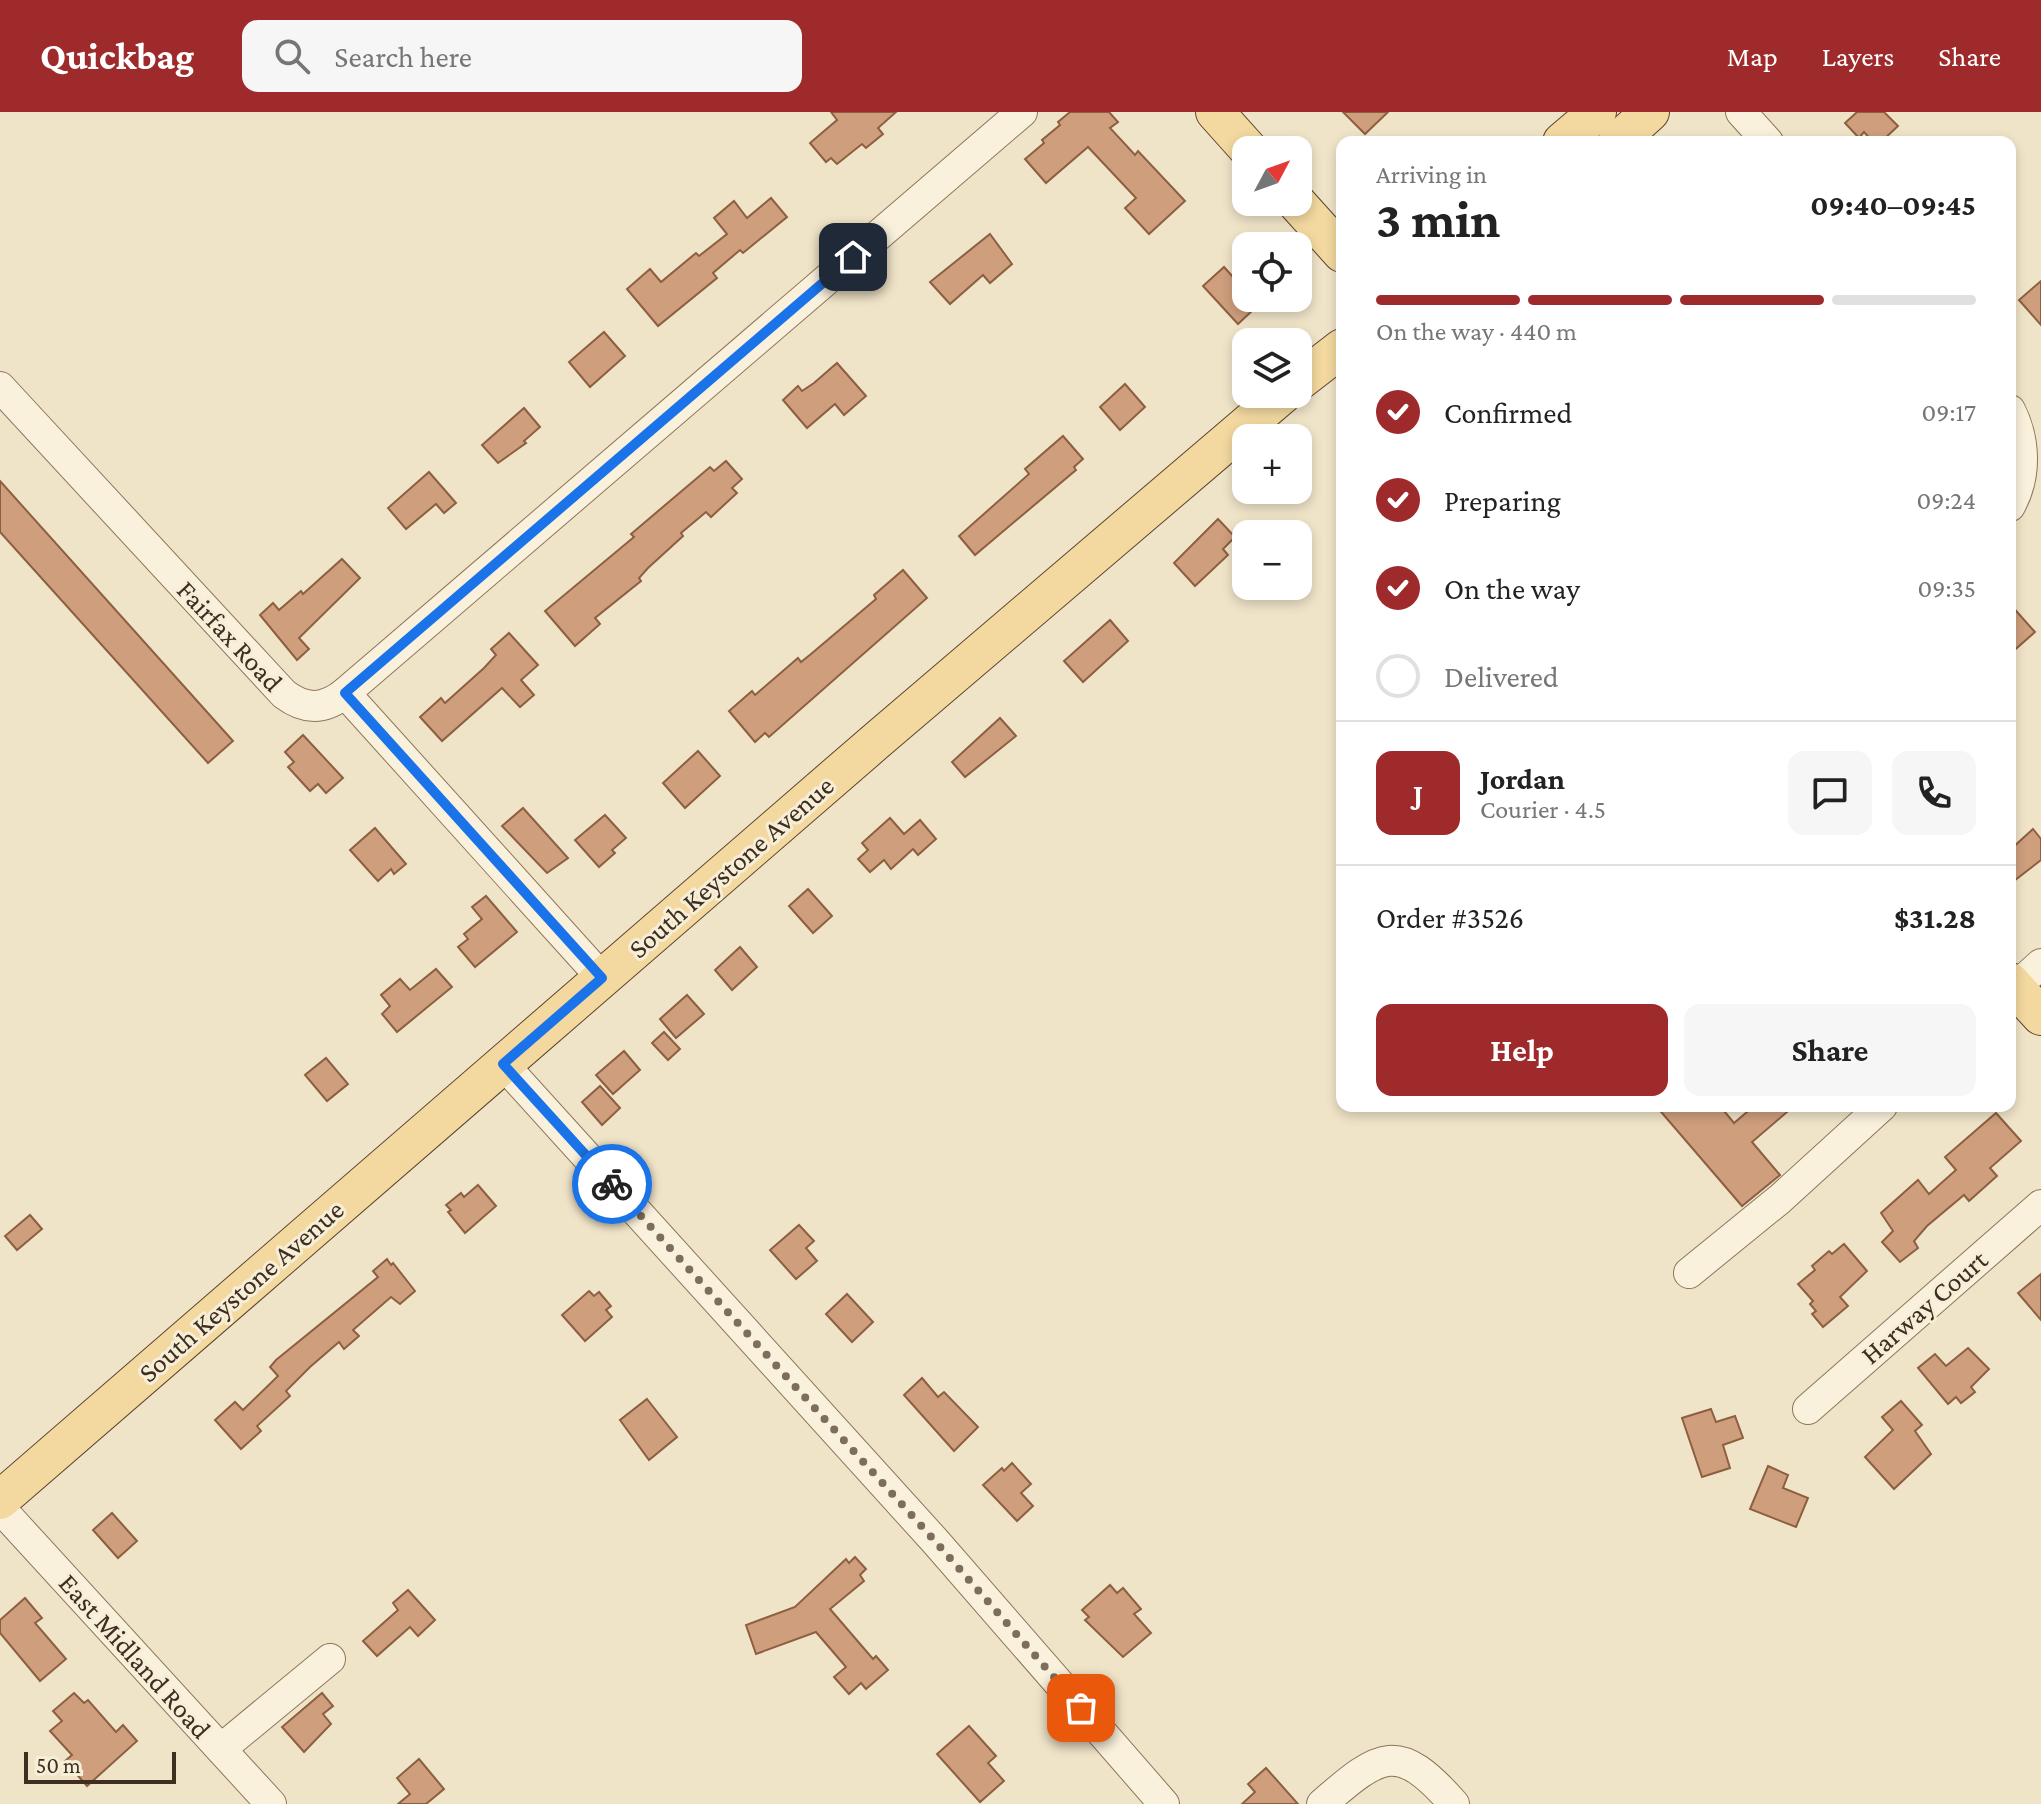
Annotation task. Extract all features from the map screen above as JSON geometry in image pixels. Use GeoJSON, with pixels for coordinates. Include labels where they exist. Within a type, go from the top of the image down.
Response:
{"type":"FeatureCollection","features":[{"type":"Feature","properties":{"kind":"main road"},"geometry":{"type":"LineString","coordinates":[[1215,112],[1236,136]]}},
{"type":"Feature","properties":{"kind":"main road"},"geometry":{"type":"LineString","coordinates":[[1569,136],[1597,112]]}},
{"type":"Feature","properties":{"kind":"main road"},"geometry":{"type":"LineString","coordinates":[[1624,136],[1650,112]]}},
{"type":"Feature","properties":{"kind":"main road"},"geometry":{"type":"LineString","coordinates":[[1309,216],[1336,246]]}},
{"type":"Feature","properties":{"kind":"main road"},"geometry":{"type":"LineString","coordinates":[[1312,371],[1336,353]]}},
{"type":"Feature","properties":{"kind":"main road","name":"South Keystone Avenue"},"geometry":{"type":"LineString","coordinates":[[0,1500],[1267,408]]}},
{"type":"Feature","properties":{"kind":"main road"},"geometry":{"type":"LineString","coordinates":[[2019,981],[2041,1016]]}},
{"type":"Feature","properties":{"kind":"street"},"geometry":{"type":"LineString","coordinates":[[602,978],[345,693],[1022,112]]}},
{"type":"Feature","properties":{"kind":"street"},"geometry":{"type":"LineString","coordinates":[[1741,112],[1763,136]]}},
{"type":"Feature","properties":{"kind":"street","name":"Fairfax Road"},"geometry":{"type":"LineString","coordinates":[[0,387],[284,694],[295,702],[320,707],[345,693]]}},
{"type":"Feature","properties":{"kind":"street"},"geometry":{"type":"LineString","coordinates":[[2016,421],[2023,451],[2016,491]]}},
{"type":"Feature","properties":{"kind":"street"},"geometry":{"type":"LineString","coordinates":[[503,1064],[935,1541],[1164,1804]]}},
{"type":"Feature","properties":{"kind":"street"},"geometry":{"type":"LineString","coordinates":[[1689,1273],[1780,1199],[1875,1112]]}},
{"type":"Feature","properties":{"kind":"street","name":"Harway Court"},"geometry":{"type":"LineString","coordinates":[[1808,1409],[2041,1205]]}},
{"type":"Feature","properties":{"kind":"street","name":"East Midland Road"},"geometry":{"type":"LineString","coordinates":[[0,1508],[271,1804]]}},
{"type":"Feature","properties":{"kind":"street"},"geometry":{"type":"LineString","coordinates":[[221,1749],[330,1659]]}},
{"type":"Feature","properties":{"kind":"street"},"geometry":{"type":"LineString","coordinates":[[1322,1804],[1376,1762],[1405,1761],[1428,1776],[1454,1804]]}},
{"type":"Feature","properties":{"kind":"building"},"geometry":{"type":"Polygon","coordinates":[[[831,112],[896,112],[878,128],[883,134],[866,148],[862,144],[837,164],[831,158],[826,162],[810,143],[837,120],[831,112]]]}},
{"type":"Feature","properties":{"kind":"building"},"geometry":{"type":"Polygon","coordinates":[[[1070,112],[1109,112],[1118,122],[1110,128],[1135,155],[1138,151],[1185,201],[1149,234],[1125,208],[1136,198],[1088,147],[1046,183],[1025,159],[1044,143],[1042,140],[1070,112]]]}},
{"type":"Feature","properties":{"kind":"building"},"geometry":{"type":"Polygon","coordinates":[[[1343,112],[1388,112],[1365,134],[1343,112]]]}},
{"type":"Feature","properties":{"kind":"building"},"geometry":{"type":"Polygon","coordinates":[[[1857,112],[1884,112],[1898,126],[1887,136],[1868,136],[1864,132],[1857,136],[1845,123],[1857,112]]]}},
{"type":"Feature","properties":{"kind":"building"},"geometry":{"type":"Polygon","coordinates":[[[771,198],[787,217],[743,253],[740,250],[713,273],[717,278],[658,326],[627,289],[650,269],[661,282],[696,253],[699,256],[727,234],[714,218],[734,201],[747,218],[771,198]]]}},
{"type":"Feature","properties":{"kind":"building"},"geometry":{"type":"Polygon","coordinates":[[[990,234],[1012,264],[990,283],[983,275],[950,304],[930,282],[990,234]]]}},
{"type":"Feature","properties":{"kind":"building"},"geometry":{"type":"Polygon","coordinates":[[[1224,267],[1232,276],[1232,312],[1251,312],[1238,324],[1203,286],[1224,267]]]}},
{"type":"Feature","properties":{"kind":"building"},"geometry":{"type":"Polygon","coordinates":[[[2041,281],[2041,325],[2019,300],[2041,281]]]}},
{"type":"Feature","properties":{"kind":"building"},"geometry":{"type":"Polygon","coordinates":[[[604,332],[625,356],[590,387],[569,362],[604,332]]]}},
{"type":"Feature","properties":{"kind":"building"},"geometry":{"type":"Polygon","coordinates":[[[837,363],[866,396],[844,415],[835,404],[807,428],[783,400],[798,386],[802,391],[814,383],[837,363]]]}},
{"type":"Feature","properties":{"kind":"building"},"geometry":{"type":"Polygon","coordinates":[[[1125,384],[1145,407],[1120,430],[1100,407],[1125,384]]]}},
{"type":"Feature","properties":{"kind":"building"},"geometry":{"type":"Polygon","coordinates":[[[524,408],[540,427],[524,441],[526,443],[498,463],[482,445],[524,408]]]}},
{"type":"Feature","properties":{"kind":"building"},"geometry":{"type":"Polygon","coordinates":[[[1063,436],[1083,459],[1074,467],[1076,470],[975,555],[959,536],[1029,474],[1025,469],[1063,436]]]}},
{"type":"Feature","properties":{"kind":"building"},"geometry":{"type":"Polygon","coordinates":[[[726,461],[742,479],[732,488],[737,493],[711,517],[706,512],[681,533],[683,536],[639,578],[641,581],[595,618],[600,624],[575,646],[545,611],[634,537],[631,534],[710,467],[714,471],[726,461]]]}},
{"type":"Feature","properties":{"kind":"building"},"geometry":{"type":"Polygon","coordinates":[[[429,472],[456,503],[444,513],[436,504],[406,529],[388,508],[429,472]]]}},
{"type":"Feature","properties":{"kind":"building"},"geometry":{"type":"Polygon","coordinates":[[[0,481],[233,741],[208,763],[0,532],[0,481]]]}},
{"type":"Feature","properties":{"kind":"building"},"geometry":{"type":"Polygon","coordinates":[[[1218,519],[1232,534],[1232,540],[1223,549],[1228,555],[1195,586],[1174,563],[1218,519]]]}},
{"type":"Feature","properties":{"kind":"building"},"geometry":{"type":"Polygon","coordinates":[[[342,559],[360,578],[299,638],[309,649],[297,660],[260,615],[273,603],[279,610],[301,591],[303,594],[342,559]]]}},
{"type":"Feature","properties":{"kind":"building"},"geometry":{"type":"Polygon","coordinates":[[[903,570],[927,598],[769,737],[765,733],[755,742],[729,711],[752,691],[755,695],[798,658],[801,662],[811,654],[876,599],[874,595],[903,570]]]}},
{"type":"Feature","properties":{"kind":"building"},"geometry":{"type":"Polygon","coordinates":[[[2016,611],[2035,632],[2016,649],[2016,611]]]}},
{"type":"Feature","properties":{"kind":"building"},"geometry":{"type":"Polygon","coordinates":[[[1110,620],[1128,641],[1083,682],[1064,661],[1110,620]]]}},
{"type":"Feature","properties":{"kind":"building"},"geometry":{"type":"Polygon","coordinates":[[[509,633],[538,665],[521,680],[534,695],[520,707],[502,688],[442,741],[420,717],[441,698],[445,703],[484,668],[496,655],[491,649],[509,633]]]}},
{"type":"Feature","properties":{"kind":"building"},"geometry":{"type":"Polygon","coordinates":[[[1000,718],[1016,736],[965,777],[952,762],[1000,718]]]}},
{"type":"Feature","properties":{"kind":"building"},"geometry":{"type":"Polygon","coordinates":[[[303,735],[343,778],[326,793],[318,784],[310,791],[288,767],[294,762],[285,752],[303,735]]]}},
{"type":"Feature","properties":{"kind":"building"},"geometry":{"type":"Polygon","coordinates":[[[698,751],[720,776],[685,808],[663,783],[698,751]]]}},
{"type":"Feature","properties":{"kind":"building"},"geometry":{"type":"Polygon","coordinates":[[[523,808],[568,858],[547,873],[502,826],[523,808]]]}},
{"type":"Feature","properties":{"kind":"building"},"geometry":{"type":"Polygon","coordinates":[[[605,815],[626,838],[599,867],[575,840],[605,815]]]}},
{"type":"Feature","properties":{"kind":"building"},"geometry":{"type":"Polygon","coordinates":[[[890,818],[904,834],[920,820],[936,839],[918,855],[913,849],[891,869],[884,860],[870,872],[858,859],[868,850],[862,843],[890,818]]]}},
{"type":"Feature","properties":{"kind":"building"},"geometry":{"type":"Polygon","coordinates":[[[375,828],[406,864],[394,874],[391,869],[378,881],[350,850],[375,828]]]}},
{"type":"Feature","properties":{"kind":"building"},"geometry":{"type":"Polygon","coordinates":[[[2033,829],[2041,839],[2041,860],[2016,879],[2016,845],[2033,829]]]}},
{"type":"Feature","properties":{"kind":"building"},"geometry":{"type":"Polygon","coordinates":[[[808,889],[832,916],[813,933],[789,906],[808,889]]]}},
{"type":"Feature","properties":{"kind":"building"},"geometry":{"type":"Polygon","coordinates":[[[486,896],[517,932],[475,967],[458,947],[468,939],[464,934],[482,919],[472,907],[486,896]]]}},
{"type":"Feature","properties":{"kind":"building"},"geometry":{"type":"Polygon","coordinates":[[[740,947],[757,967],[732,990],[715,970],[740,947]]]}},
{"type":"Feature","properties":{"kind":"building"},"geometry":{"type":"Polygon","coordinates":[[[436,969],[452,987],[397,1032],[382,1014],[390,1006],[381,995],[400,979],[410,990],[436,969]]]}},
{"type":"Feature","properties":{"kind":"building"},"geometry":{"type":"Polygon","coordinates":[[[687,995],[704,1014],[676,1038],[660,1019],[687,995]]]}},
{"type":"Feature","properties":{"kind":"building"},"geometry":{"type":"Polygon","coordinates":[[[664,1032],[680,1049],[668,1060],[652,1043],[664,1032]]]}},
{"type":"Feature","properties":{"kind":"building"},"geometry":{"type":"Polygon","coordinates":[[[624,1051],[640,1070],[613,1094],[596,1075],[624,1051]]]}},
{"type":"Feature","properties":{"kind":"building"},"geometry":{"type":"Polygon","coordinates":[[[326,1058],[348,1084],[327,1101],[305,1075],[326,1058]]]}},
{"type":"Feature","properties":{"kind":"building"},"geometry":{"type":"Polygon","coordinates":[[[600,1086],[620,1108],[602,1125],[582,1102],[600,1086]]]}},
{"type":"Feature","properties":{"kind":"building"},"geometry":{"type":"Polygon","coordinates":[[[1661,1112],[1725,1112],[1734,1123],[1747,1112],[1787,1112],[1752,1142],[1780,1175],[1742,1206],[1661,1112]]]}},
{"type":"Feature","properties":{"kind":"building"},"geometry":{"type":"Polygon","coordinates":[[[1996,1113],[2021,1141],[1990,1168],[1997,1176],[1969,1201],[1964,1195],[1927,1226],[1914,1241],[1918,1248],[1900,1262],[1882,1242],[1893,1231],[1881,1213],[1918,1180],[1929,1194],[1956,1170],[1945,1157],[1996,1113]]]}},
{"type":"Feature","properties":{"kind":"building"},"geometry":{"type":"Polygon","coordinates":[[[478,1185],[496,1206],[465,1233],[446,1205],[461,1193],[464,1197],[478,1185]]]}},
{"type":"Feature","properties":{"kind":"building"},"geometry":{"type":"Polygon","coordinates":[[[30,1215],[42,1229],[17,1250],[5,1236],[30,1215]]]}},
{"type":"Feature","properties":{"kind":"building"},"geometry":{"type":"Polygon","coordinates":[[[799,1225],[814,1241],[806,1248],[817,1261],[796,1279],[770,1250],[799,1225]]]}},
{"type":"Feature","properties":{"kind":"building"},"geometry":{"type":"Polygon","coordinates":[[[1844,1244],[1867,1271],[1840,1297],[1848,1306],[1823,1327],[1812,1314],[1816,1311],[1810,1304],[1813,1301],[1798,1284],[1815,1270],[1812,1266],[1829,1251],[1832,1254],[1844,1244]]]}},
{"type":"Feature","properties":{"kind":"building"},"geometry":{"type":"Polygon","coordinates":[[[387,1259],[415,1291],[400,1304],[391,1297],[353,1330],[359,1336],[344,1349],[339,1342],[310,1367],[286,1391],[290,1396],[257,1426],[261,1431],[241,1449],[215,1420],[235,1402],[243,1410],[278,1376],[270,1367],[276,1360],[378,1277],[373,1271],[387,1259]]]}},
{"type":"Feature","properties":{"kind":"building"},"geometry":{"type":"Polygon","coordinates":[[[2041,1274],[2041,1320],[2018,1293],[2041,1274]]]}},
{"type":"Feature","properties":{"kind":"building"},"geometry":{"type":"Polygon","coordinates":[[[589,1291],[594,1296],[599,1292],[611,1306],[606,1310],[612,1317],[585,1341],[562,1315],[589,1291]]]}},
{"type":"Feature","properties":{"kind":"building"},"geometry":{"type":"Polygon","coordinates":[[[847,1294],[873,1322],[852,1342],[826,1314],[847,1294]]]}},
{"type":"Feature","properties":{"kind":"building"},"geometry":{"type":"Polygon","coordinates":[[[1968,1348],[1989,1369],[1971,1387],[1975,1392],[1961,1403],[1956,1397],[1948,1404],[1918,1368],[1935,1354],[1946,1366],[1968,1348]]]}},
{"type":"Feature","properties":{"kind":"building"},"geometry":{"type":"Polygon","coordinates":[[[922,1378],[938,1397],[944,1392],[978,1427],[954,1451],[904,1395],[922,1378]]]}},
{"type":"Feature","properties":{"kind":"building"},"geometry":{"type":"Polygon","coordinates":[[[647,1399],[677,1437],[649,1460],[620,1420],[647,1399]]]}},
{"type":"Feature","properties":{"kind":"building"},"geometry":{"type":"Polygon","coordinates":[[[1901,1401],[1922,1425],[1915,1431],[1931,1454],[1894,1489],[1865,1457],[1893,1430],[1882,1417],[1901,1401]]]}},
{"type":"Feature","properties":{"kind":"building"},"geometry":{"type":"Polygon","coordinates":[[[1711,1409],[1716,1422],[1735,1416],[1743,1438],[1723,1445],[1730,1468],[1702,1477],[1682,1418],[1711,1409]]]}},
{"type":"Feature","properties":{"kind":"building"},"geometry":{"type":"Polygon","coordinates":[[[1012,1463],[1031,1484],[1021,1493],[1033,1506],[1017,1521],[983,1485],[1012,1463]]]}},
{"type":"Feature","properties":{"kind":"building"},"geometry":{"type":"Polygon","coordinates":[[[1768,1466],[1788,1475],[1783,1488],[1808,1498],[1796,1527],[1750,1509],[1768,1466]]]}},
{"type":"Feature","properties":{"kind":"building"},"geometry":{"type":"Polygon","coordinates":[[[112,1513],[137,1541],[118,1558],[93,1530],[112,1513]]]}},
{"type":"Feature","properties":{"kind":"building"},"geometry":{"type":"Polygon","coordinates":[[[855,1557],[866,1569],[860,1575],[864,1581],[830,1609],[873,1659],[876,1656],[888,1670],[866,1689],[861,1683],[849,1694],[834,1677],[846,1667],[816,1632],[756,1654],[746,1625],[795,1607],[846,1559],[849,1563],[855,1557]]]}},
{"type":"Feature","properties":{"kind":"building"},"geometry":{"type":"Polygon","coordinates":[[[1110,1585],[1117,1593],[1123,1588],[1141,1609],[1134,1614],[1151,1633],[1123,1657],[1085,1620],[1089,1617],[1082,1610],[1110,1585]]]}},
{"type":"Feature","properties":{"kind":"building"},"geometry":{"type":"Polygon","coordinates":[[[408,1590],[435,1620],[418,1636],[410,1627],[377,1656],[363,1641],[398,1610],[393,1603],[408,1590]]]}},
{"type":"Feature","properties":{"kind":"building"},"geometry":{"type":"Polygon","coordinates":[[[25,1598],[42,1618],[35,1623],[66,1659],[40,1681],[0,1633],[0,1620],[25,1598]]]}},
{"type":"Feature","properties":{"kind":"building"},"geometry":{"type":"Polygon","coordinates":[[[74,1693],[84,1703],[88,1700],[116,1732],[123,1725],[137,1741],[87,1786],[65,1761],[72,1755],[50,1731],[62,1721],[53,1711],[74,1693]]]}},
{"type":"Feature","properties":{"kind":"building"},"geometry":{"type":"Polygon","coordinates":[[[322,1693],[333,1706],[323,1714],[331,1724],[304,1752],[282,1727],[322,1693]]]}},
{"type":"Feature","properties":{"kind":"building"},"geometry":{"type":"Polygon","coordinates":[[[969,1726],[996,1756],[988,1763],[1004,1781],[980,1802],[937,1754],[969,1726]]]}},
{"type":"Feature","properties":{"kind":"building"},"geometry":{"type":"Polygon","coordinates":[[[419,1759],[444,1789],[426,1804],[398,1804],[410,1794],[397,1778],[419,1759]]]}},
{"type":"Feature","properties":{"kind":"building"},"geometry":{"type":"Polygon","coordinates":[[[1266,1768],[1298,1804],[1242,1804],[1255,1792],[1248,1784],[1266,1768]]]}},
{"type":"Feature","properties":{"kind":"way so far"},"geometry":{"type":"LineString","coordinates":[[612,1184],[935,1541],[1081,1708]]}},
{"type":"Feature","properties":{"kind":"route"},"geometry":{"type":"LineString","coordinates":[[612,1184],[503,1064],[602,978],[345,693],[853,257]]}}]}
